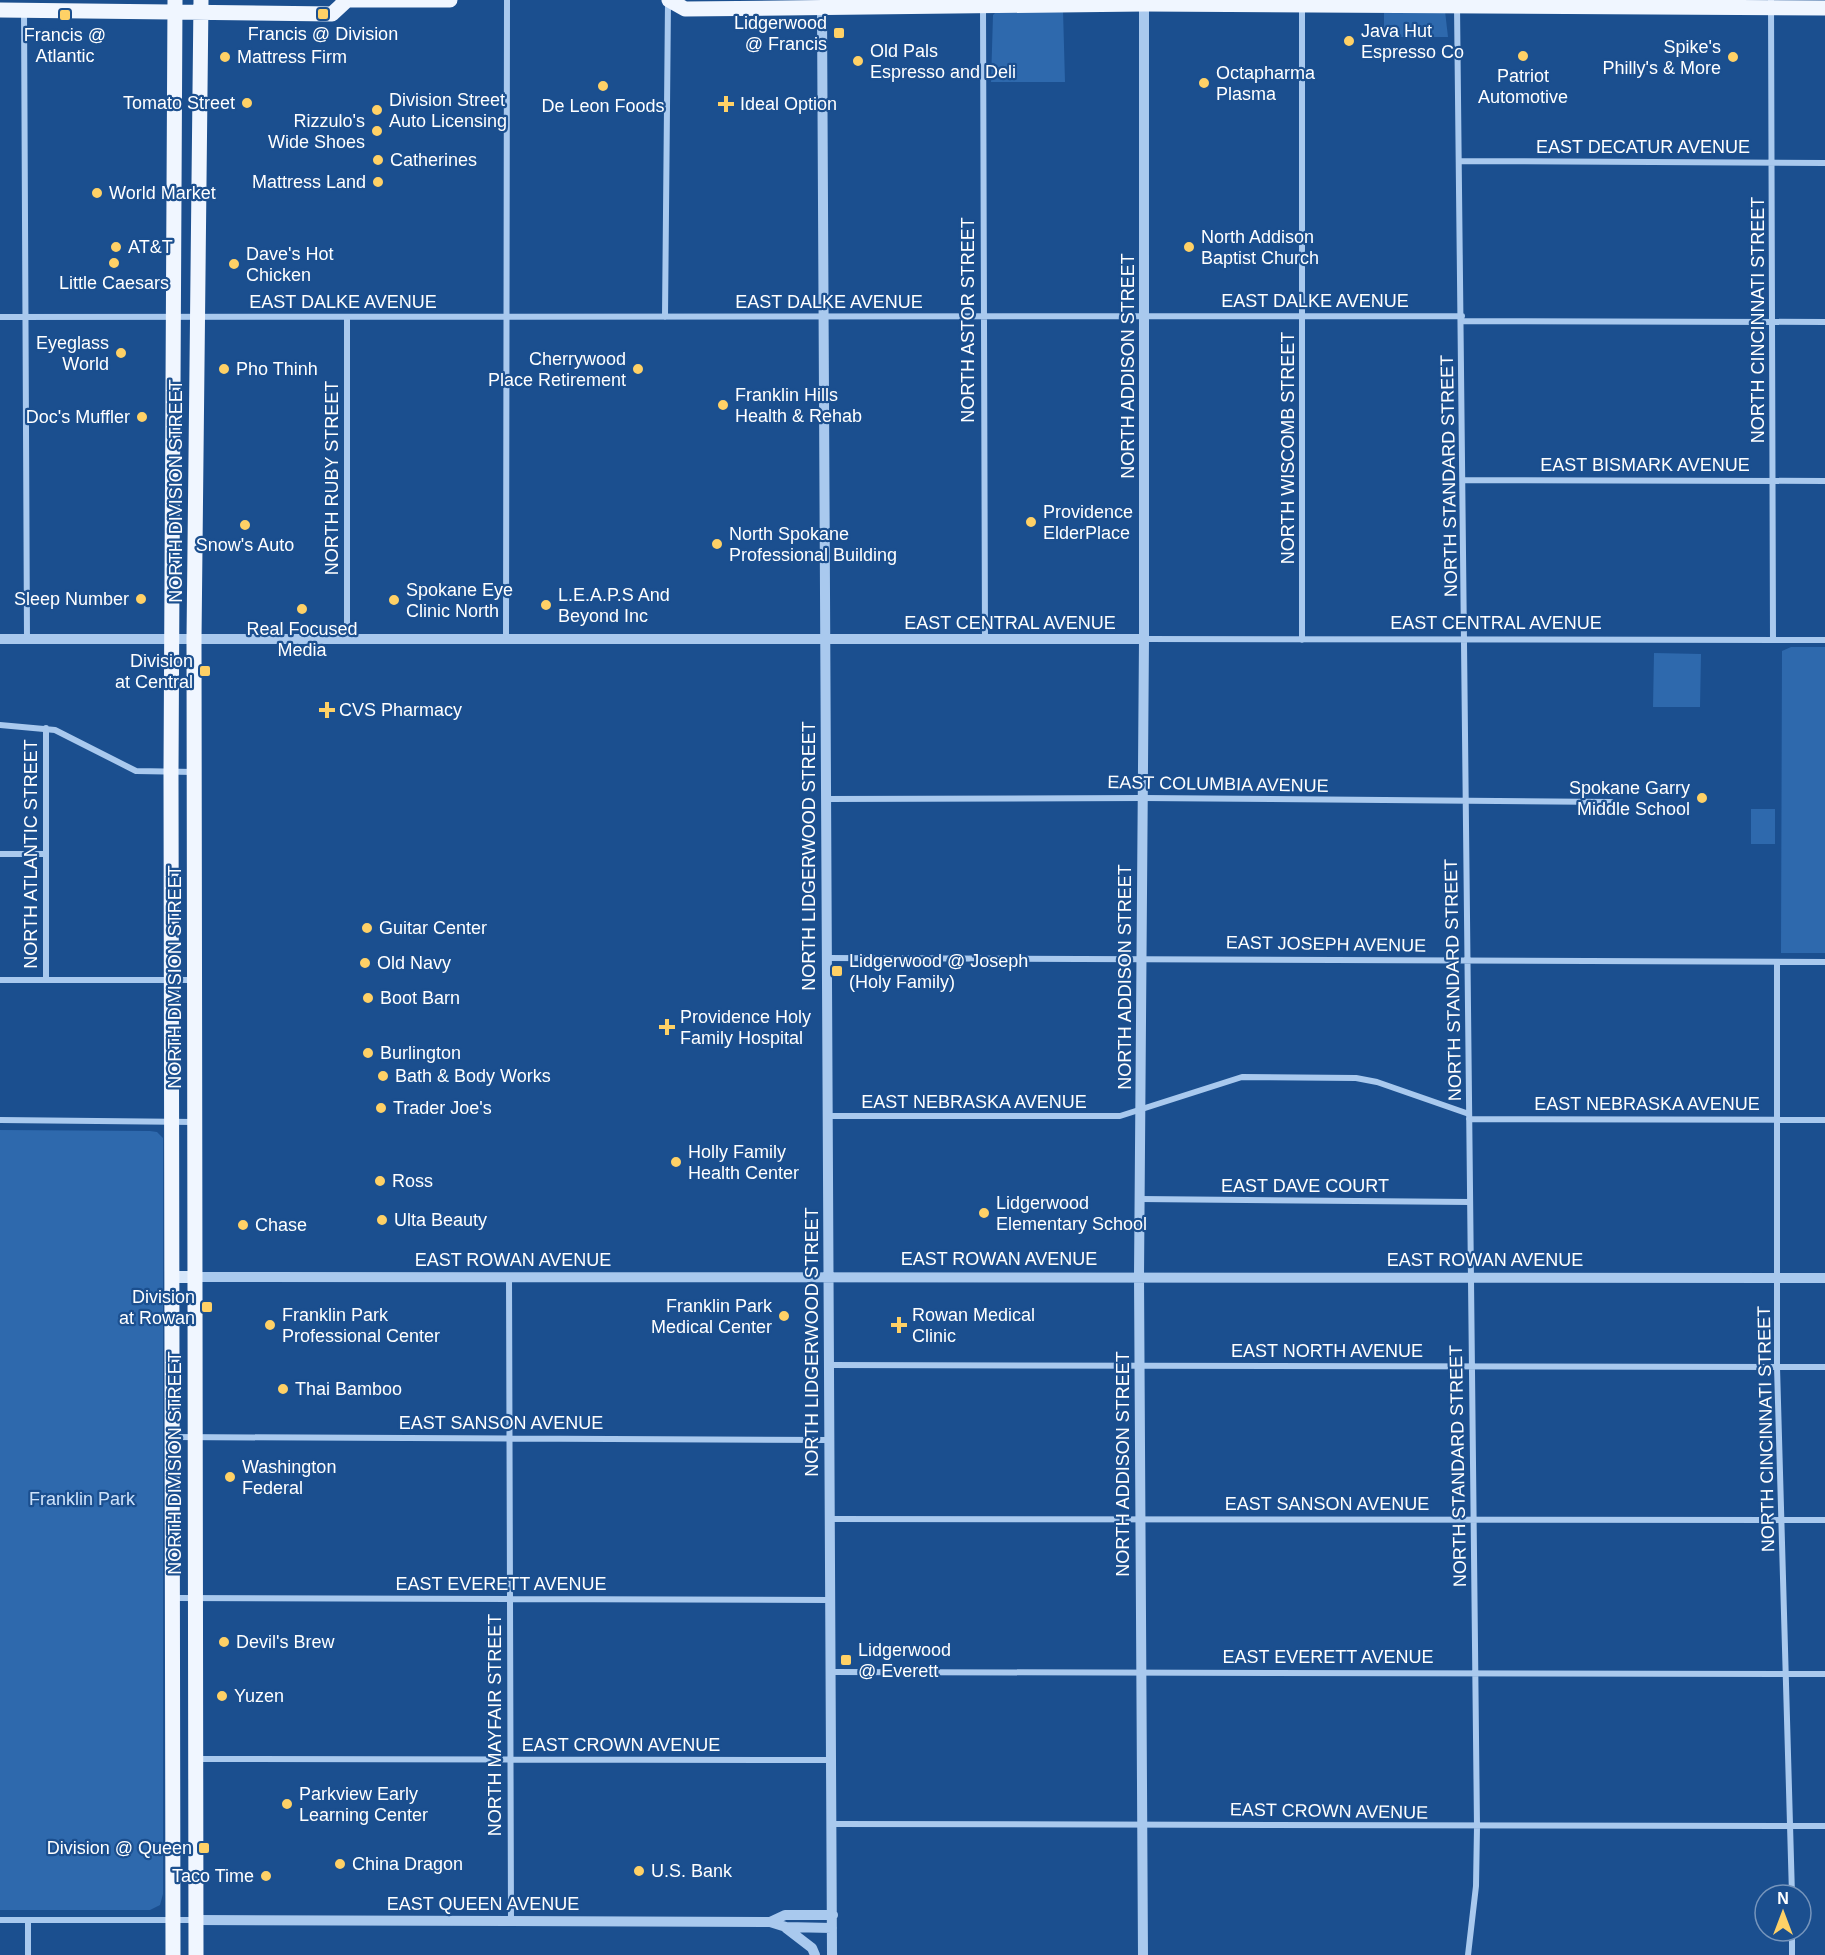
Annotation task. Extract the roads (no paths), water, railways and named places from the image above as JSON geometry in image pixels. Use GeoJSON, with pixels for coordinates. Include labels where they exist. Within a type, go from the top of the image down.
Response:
{"type":"FeatureCollection","features":[{"type":"Feature","properties":{"kind":"main road"},"geometry":{"type":"LineString","coordinates":[[0,10],[201,7],[332,14],[345,1],[450,0]]}},
{"type":"Feature","properties":{"kind":"main road"},"geometry":{"type":"LineString","coordinates":[[668,0],[685,9],[775,9],[823,3],[1144,2],[1771,4],[1825,8]]}},
{"type":"Feature","properties":{"kind":"main road","name":"NORTH DIVISION STREET"},"geometry":{"type":"LineString","coordinates":[[173,1955],[171,772],[175,7]]}},
{"type":"Feature","properties":{"kind":"main road","name":"NORTH DIVISION STREET"},"geometry":{"type":"LineString","coordinates":[[196,1955],[194,639],[201,7]]}},
{"type":"Feature","properties":{"kind":"main road","name":"EAST ROWAN AVENUE"},"geometry":{"type":"LineString","coordinates":[[172,1277],[195,1277]]}},
{"type":"Feature","properties":{"kind":"street"},"geometry":{"type":"LineString","coordinates":[[506,639],[507,0]]}},
{"type":"Feature","properties":{"kind":"street"},"geometry":{"type":"LineString","coordinates":[[665,317],[668,0]]}},
{"type":"Feature","properties":{"kind":"street","name":"NORTH ADDISON STREET"},"geometry":{"type":"LineString","coordinates":[[1143,1955],[1139,1276],[1144,639],[1144,2]]}},
{"type":"Feature","properties":{"kind":"street","name":"NORTH LIDGERWOOD STREET"},"geometry":{"type":"LineString","coordinates":[[823,3],[824,639],[832,1955]]}},
{"type":"Feature","properties":{"kind":"street","name":"NORTH ASTOR STREET"},"geometry":{"type":"LineString","coordinates":[[983,3],[985,639]]}},
{"type":"Feature","properties":{"kind":"street","name":"NORTH WISCOMB STREET"},"geometry":{"type":"LineString","coordinates":[[1302,4],[1304,316],[1302,640]]}},
{"type":"Feature","properties":{"kind":"street","name":"NORTH STANDARD STREET"},"geometry":{"type":"LineString","coordinates":[[1457,4],[1461,160],[1465,802],[1477,1827],[1476,1886],[1468,1955]]}},
{"type":"Feature","properties":{"kind":"street","name":"NORTH CINCINNATI STREET"},"geometry":{"type":"LineString","coordinates":[[1771,4],[1773,640]]}},
{"type":"Feature","properties":{"kind":"street"},"geometry":{"type":"LineString","coordinates":[[24,10],[27,639]]}},
{"type":"Feature","properties":{"kind":"street","name":"EAST DECATUR AVENUE"},"geometry":{"type":"LineString","coordinates":[[1461,160],[1825,163]]}},
{"type":"Feature","properties":{"kind":"street","name":"EAST DALKE AVENUE"},"geometry":{"type":"LineString","coordinates":[[0,317],[1304,316],[1825,322]]}},
{"type":"Feature","properties":{"kind":"street","name":"NORTH RUBY STREET"},"geometry":{"type":"LineString","coordinates":[[347,317],[347,639]]}},
{"type":"Feature","properties":{"kind":"street","name":"EAST BISMARK AVENUE"},"geometry":{"type":"LineString","coordinates":[[1464,480],[1825,481]]}},
{"type":"Feature","properties":{"kind":"street","name":"EAST CENTRAL AVENUE"},"geometry":{"type":"LineString","coordinates":[[0,639],[1825,640]]}},
{"type":"Feature","properties":{"kind":"street"},"geometry":{"type":"LineString","coordinates":[[0,725],[46,728],[73,738],[126,768],[147,772],[195,772]]}},
{"type":"Feature","properties":{"kind":"street","name":"NORTH ATLANTIC STREET"},"geometry":{"type":"LineString","coordinates":[[46,728],[46,980]]}},
{"type":"Feature","properties":{"kind":"street","name":"EAST COLUMBIA AVENUE"},"geometry":{"type":"LineString","coordinates":[[825,799],[1143,798],[1611,802]]}},
{"type":"Feature","properties":{"kind":"street"},"geometry":{"type":"LineString","coordinates":[[0,854],[46,854]]}},
{"type":"Feature","properties":{"kind":"street","name":"EAST JOSEPH AVENUE"},"geometry":{"type":"LineString","coordinates":[[826,958],[1825,962]]}},
{"type":"Feature","properties":{"kind":"street","name":"NORTH CINCINNATI STREET"},"geometry":{"type":"LineString","coordinates":[[1777,962],[1777,1367],[1788,1674],[1792,1883]]}},
{"type":"Feature","properties":{"kind":"street"},"geometry":{"type":"LineString","coordinates":[[0,980],[194,980]]}},
{"type":"Feature","properties":{"kind":"street","name":"EAST NEBRASKA AVENUE"},"geometry":{"type":"LineString","coordinates":[[827,1116],[1120,1116],[1242,1077],[1333,1077],[1377,1082],[1469,1116],[1825,1120]]}},
{"type":"Feature","properties":{"kind":"street"},"geometry":{"type":"LineString","coordinates":[[0,1120],[195,1122]]}},
{"type":"Feature","properties":{"kind":"street","name":"EAST DAVE COURT"},"geometry":{"type":"LineString","coordinates":[[1140,1199],[1470,1202]]}},
{"type":"Feature","properties":{"kind":"street","name":"EAST ROWAN AVENUE"},"geometry":{"type":"LineString","coordinates":[[195,1277],[1825,1278]]}},
{"type":"Feature","properties":{"kind":"street","name":"NORTH MAYFAIR STREET"},"geometry":{"type":"LineString","coordinates":[[509,1277],[511,1921]]}},
{"type":"Feature","properties":{"kind":"street","name":"EAST NORTH AVENUE"},"geometry":{"type":"LineString","coordinates":[[830,1365],[1825,1367]]}},
{"type":"Feature","properties":{"kind":"street","name":"EAST SANSON AVENUE"},"geometry":{"type":"LineString","coordinates":[[173,1437],[829,1440]]}},
{"type":"Feature","properties":{"kind":"street","name":"EAST SANSON AVENUE"},"geometry":{"type":"LineString","coordinates":[[830,1519],[1825,1520]]}},
{"type":"Feature","properties":{"kind":"street","name":"EAST EVERETT AVENUE"},"geometry":{"type":"LineString","coordinates":[[172,1598],[830,1600]]}},
{"type":"Feature","properties":{"kind":"street","name":"EAST EVERETT AVENUE"},"geometry":{"type":"LineString","coordinates":[[831,1672],[1825,1674]]}},
{"type":"Feature","properties":{"kind":"street","name":"EAST CROWN AVENUE"},"geometry":{"type":"LineString","coordinates":[[195,1760],[831,1760]]}},
{"type":"Feature","properties":{"kind":"street","name":"EAST CROWN AVENUE"},"geometry":{"type":"LineString","coordinates":[[832,1824],[1825,1826]]}},
{"type":"Feature","properties":{"kind":"street","name":"EAST QUEEN AVENUE"},"geometry":{"type":"LineString","coordinates":[[770,1922],[785,1915],[833,1915]]}},
{"type":"Feature","properties":{"kind":"street"},"geometry":{"type":"LineString","coordinates":[[0,1920],[195,1920]]}},
{"type":"Feature","properties":{"kind":"street"},"geometry":{"type":"LineString","coordinates":[[28,1920],[28,1955]]}},
{"type":"Feature","properties":{"kind":"street","name":"EAST QUEEN AVENUE"},"geometry":{"type":"LineString","coordinates":[[195,1920],[770,1922],[786,1927],[832,1928]]}},
{"type":"Feature","properties":{"kind":"street"},"geometry":{"type":"LineString","coordinates":[[786,1927],[812,1948],[815,1955]]}},
{"type":"Feature","properties":{"kind":"place","name":"Francis @ Division"},"geometry":{"type":"Point","coordinates":[323,14]}},
{"type":"Feature","properties":{"kind":"place","name":"Francis @ Atlantic"},"geometry":{"type":"Point","coordinates":[65,15]}},
{"type":"Feature","properties":{"kind":"place","name":"Lidgerwood @ Francis"},"geometry":{"type":"Point","coordinates":[839,33]}},
{"type":"Feature","properties":{"kind":"place","name":"Java Hut Espresso Co"},"geometry":{"type":"Point","coordinates":[1349,41]}},
{"type":"Feature","properties":{"kind":"place","name":"Patriot Automotive"},"geometry":{"type":"Point","coordinates":[1523,56]}},
{"type":"Feature","properties":{"kind":"place","name":"Mattress Firm"},"geometry":{"type":"Point","coordinates":[225,57]}},
{"type":"Feature","properties":{"kind":"place","name":"Spike's Philly's & More"},"geometry":{"type":"Point","coordinates":[1733,57]}},
{"type":"Feature","properties":{"kind":"place","name":"Old Pals Espresso and Deli"},"geometry":{"type":"Point","coordinates":[858,61]}},
{"type":"Feature","properties":{"kind":"place","name":"Octapharma Plasma"},"geometry":{"type":"Point","coordinates":[1204,83]}},
{"type":"Feature","properties":{"kind":"place","name":"De Leon Foods"},"geometry":{"type":"Point","coordinates":[603,86]}},
{"type":"Feature","properties":{"kind":"place","name":"Tomato Street"},"geometry":{"type":"Point","coordinates":[247,103]}},
{"type":"Feature","properties":{"kind":"place","name":"Ideal Option"},"geometry":{"type":"Point","coordinates":[726,104]}},
{"type":"Feature","properties":{"kind":"place","name":"Division Street Auto Licensing"},"geometry":{"type":"Point","coordinates":[377,110]}},
{"type":"Feature","properties":{"kind":"place","name":"Rizzulo's Wide Shoes"},"geometry":{"type":"Point","coordinates":[377,131]}},
{"type":"Feature","properties":{"kind":"place","name":"Catherines"},"geometry":{"type":"Point","coordinates":[378,160]}},
{"type":"Feature","properties":{"kind":"place","name":"Mattress Land"},"geometry":{"type":"Point","coordinates":[378,182]}},
{"type":"Feature","properties":{"kind":"place","name":"World Market"},"geometry":{"type":"Point","coordinates":[97,193]}},
{"type":"Feature","properties":{"kind":"place","name":"AT&T"},"geometry":{"type":"Point","coordinates":[116,247]}},
{"type":"Feature","properties":{"kind":"place","name":"North Addison Baptist Church"},"geometry":{"type":"Point","coordinates":[1189,247]}},
{"type":"Feature","properties":{"kind":"place","name":"Little Caesars"},"geometry":{"type":"Point","coordinates":[114,263]}},
{"type":"Feature","properties":{"kind":"place","name":"Dave's Hot Chicken"},"geometry":{"type":"Point","coordinates":[234,264]}},
{"type":"Feature","properties":{"kind":"place","name":"Eyeglass World"},"geometry":{"type":"Point","coordinates":[121,353]}},
{"type":"Feature","properties":{"kind":"place","name":"Pho Thinh"},"geometry":{"type":"Point","coordinates":[224,369]}},
{"type":"Feature","properties":{"kind":"place","name":"Cherrywood Place Retirement"},"geometry":{"type":"Point","coordinates":[638,369]}},
{"type":"Feature","properties":{"kind":"place","name":"Franklin Hills Health & Rehab"},"geometry":{"type":"Point","coordinates":[723,405]}},
{"type":"Feature","properties":{"kind":"place","name":"Doc's Muffler"},"geometry":{"type":"Point","coordinates":[142,417]}},
{"type":"Feature","properties":{"kind":"place","name":"Providence ElderPlace"},"geometry":{"type":"Point","coordinates":[1031,522]}},
{"type":"Feature","properties":{"kind":"place","name":"Snow's Auto"},"geometry":{"type":"Point","coordinates":[245,525]}},
{"type":"Feature","properties":{"kind":"place","name":"North Spokane Professional Building"},"geometry":{"type":"Point","coordinates":[717,544]}},
{"type":"Feature","properties":{"kind":"place","name":"Sleep Number"},"geometry":{"type":"Point","coordinates":[141,599]}},
{"type":"Feature","properties":{"kind":"place","name":"Spokane Eye Clinic North"},"geometry":{"type":"Point","coordinates":[394,600]}},
{"type":"Feature","properties":{"kind":"place","name":"L.E.A.P.S And Beyond Inc"},"geometry":{"type":"Point","coordinates":[546,605]}},
{"type":"Feature","properties":{"kind":"place","name":"Real Focused Media"},"geometry":{"type":"Point","coordinates":[302,609]}},
{"type":"Feature","properties":{"kind":"place","name":"Division at Central"},"geometry":{"type":"Point","coordinates":[205,671]}},
{"type":"Feature","properties":{"kind":"place","name":"CVS Pharmacy"},"geometry":{"type":"Point","coordinates":[327,710]}},
{"type":"Feature","properties":{"kind":"place","name":"Spokane Garry Middle School"},"geometry":{"type":"Point","coordinates":[1702,798]}},
{"type":"Feature","properties":{"kind":"place","name":"Guitar Center"},"geometry":{"type":"Point","coordinates":[367,928]}},
{"type":"Feature","properties":{"kind":"place","name":"Old Navy"},"geometry":{"type":"Point","coordinates":[365,963]}},
{"type":"Feature","properties":{"kind":"place","name":"Lidgerwood @ Joseph (Holy Family)"},"geometry":{"type":"Point","coordinates":[837,971]}},
{"type":"Feature","properties":{"kind":"place","name":"Boot Barn"},"geometry":{"type":"Point","coordinates":[368,998]}},
{"type":"Feature","properties":{"kind":"place","name":"Providence Holy Family Hospital"},"geometry":{"type":"Point","coordinates":[667,1027]}},
{"type":"Feature","properties":{"kind":"place","name":"Burlington"},"geometry":{"type":"Point","coordinates":[368,1053]}},
{"type":"Feature","properties":{"kind":"place","name":"Bath & Body Works"},"geometry":{"type":"Point","coordinates":[383,1076]}},
{"type":"Feature","properties":{"kind":"place","name":"Trader Joe's"},"geometry":{"type":"Point","coordinates":[381,1108]}},
{"type":"Feature","properties":{"kind":"place","name":"Holly Family Health Center"},"geometry":{"type":"Point","coordinates":[676,1162]}},
{"type":"Feature","properties":{"kind":"place","name":"Ross"},"geometry":{"type":"Point","coordinates":[380,1181]}},
{"type":"Feature","properties":{"kind":"place","name":"Lidgerwood Elementary School"},"geometry":{"type":"Point","coordinates":[984,1213]}},
{"type":"Feature","properties":{"kind":"place","name":"Ulta Beauty"},"geometry":{"type":"Point","coordinates":[382,1220]}},
{"type":"Feature","properties":{"kind":"place","name":"Chase"},"geometry":{"type":"Point","coordinates":[243,1225]}},
{"type":"Feature","properties":{"kind":"place","name":"Division at Rowan"},"geometry":{"type":"Point","coordinates":[207,1307]}},
{"type":"Feature","properties":{"kind":"place","name":"Franklin Park Medical Center"},"geometry":{"type":"Point","coordinates":[784,1316]}},
{"type":"Feature","properties":{"kind":"place","name":"Franklin Park Professional Center"},"geometry":{"type":"Point","coordinates":[270,1325]}},
{"type":"Feature","properties":{"kind":"place","name":"Rowan Medical Clinic"},"geometry":{"type":"Point","coordinates":[899,1325]}},
{"type":"Feature","properties":{"kind":"place","name":"Thai Bamboo"},"geometry":{"type":"Point","coordinates":[283,1389]}},
{"type":"Feature","properties":{"kind":"place","name":"Washington Federal"},"geometry":{"type":"Point","coordinates":[230,1477]}},
{"type":"Feature","properties":{"kind":"place","name":"Devil's Brew"},"geometry":{"type":"Point","coordinates":[224,1642]}},
{"type":"Feature","properties":{"kind":"place","name":"Lidgerwood @ Everett"},"geometry":{"type":"Point","coordinates":[846,1660]}},
{"type":"Feature","properties":{"kind":"place","name":"Yuzen"},"geometry":{"type":"Point","coordinates":[222,1696]}},
{"type":"Feature","properties":{"kind":"place","name":"Parkview Early Learning Center"},"geometry":{"type":"Point","coordinates":[287,1804]}},
{"type":"Feature","properties":{"kind":"place","name":"Division @ Queen"},"geometry":{"type":"Point","coordinates":[204,1848]}},
{"type":"Feature","properties":{"kind":"place","name":"China Dragon"},"geometry":{"type":"Point","coordinates":[340,1864]}},
{"type":"Feature","properties":{"kind":"place","name":"U.S. Bank"},"geometry":{"type":"Point","coordinates":[639,1871]}},
{"type":"Feature","properties":{"kind":"place","name":"Taco Time"},"geometry":{"type":"Point","coordinates":[266,1876]}},
{"type":"Feature","properties":{"kind":"park label","name":"Franklin Park"},"geometry":{"type":"Point","coordinates":[82,1499]}}]}
